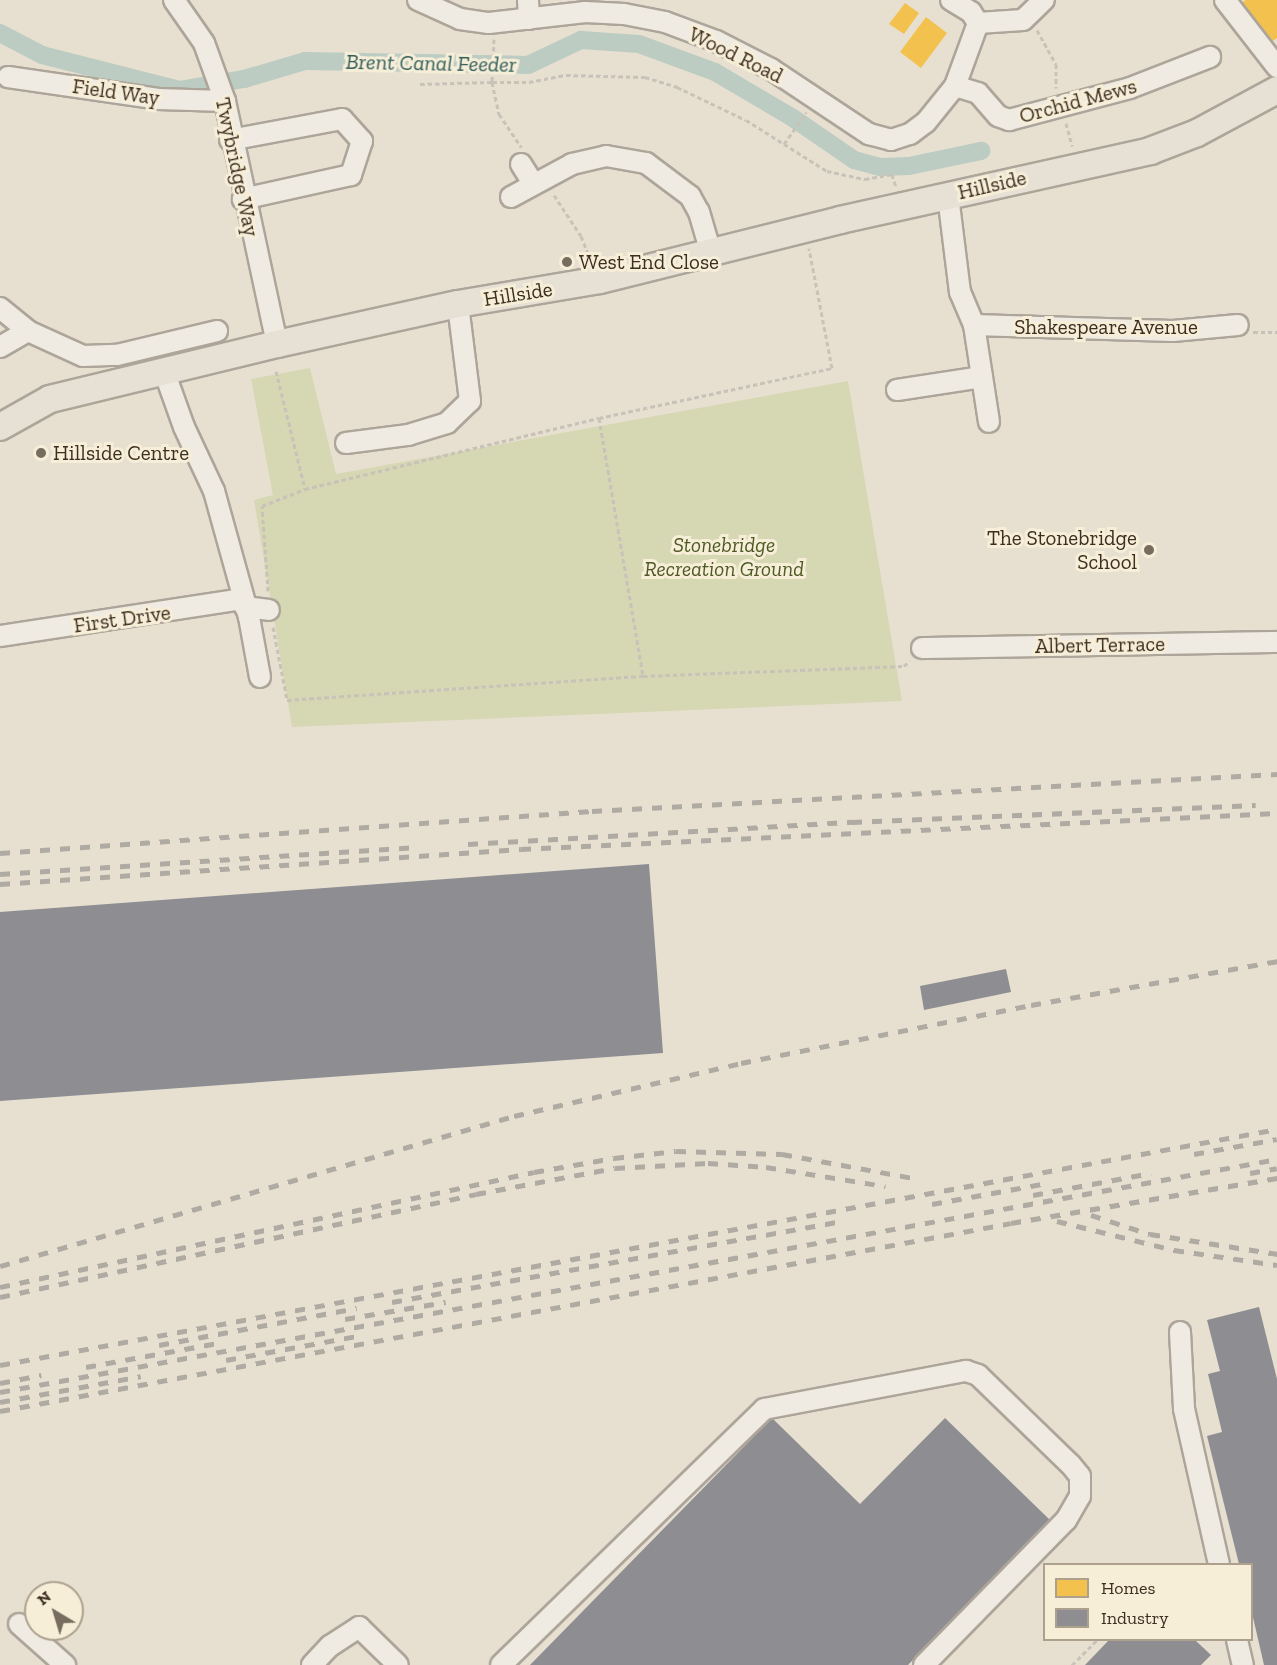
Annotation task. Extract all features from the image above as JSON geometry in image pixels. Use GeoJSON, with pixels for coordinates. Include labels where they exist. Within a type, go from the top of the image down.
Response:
{"type":"FeatureCollection","features":[{"type":"Feature","properties":{"kind":"main road","name":"Hillside"},"geometry":{"type":"LineString","coordinates":[[0,427],[51,399],[164,371],[458,304],[600,280],[948,196],[1150,151],[1197,134],[1277,90]]}},
{"type":"Feature","properties":{"kind":"street","name":"Twybridge Way"},"geometry":{"type":"LineString","coordinates":[[174,0],[204,43],[216,73],[277,344]]}},
{"type":"Feature","properties":{"kind":"street","name":"Wood Road"},"geometry":{"type":"LineString","coordinates":[[418,0],[460,19],[489,23],[529,10],[624,14],[665,22],[716,41],[771,69],[869,134],[891,140],[910,134],[926,122],[955,86],[978,23]]}},
{"type":"Feature","properties":{"kind":"street"},"geometry":{"type":"LineString","coordinates":[[951,0],[971,12],[978,23],[1023,20],[1044,0]]}},
{"type":"Feature","properties":{"kind":"street"},"geometry":{"type":"LineString","coordinates":[[1225,0],[1277,67]]}},
{"type":"Feature","properties":{"kind":"street","name":"Orchid Mews"},"geometry":{"type":"LineString","coordinates":[[955,86],[978,93],[1003,120],[1130,88],[1210,57]]}},
{"type":"Feature","properties":{"kind":"street","name":"Field Way"},"geometry":{"type":"LineString","coordinates":[[8,77],[158,99],[223,97]]}},
{"type":"Feature","properties":{"kind":"street"},"geometry":{"type":"LineString","coordinates":[[230,140],[342,119],[363,141],[351,175],[243,199]]}},
{"type":"Feature","properties":{"kind":"street"},"geometry":{"type":"LineString","coordinates":[[511,197],[572,164],[606,156],[646,163],[669,177],[690,196],[699,212],[711,253]]}},
{"type":"Feature","properties":{"kind":"street"},"geometry":{"type":"LineString","coordinates":[[521,164],[535,182]]}},
{"type":"Feature","properties":{"kind":"street"},"geometry":{"type":"LineString","coordinates":[[948,196],[960,291],[974,325],[989,422]]}},
{"type":"Feature","properties":{"kind":"street"},"geometry":{"type":"LineString","coordinates":[[346,443],[408,435],[447,423],[470,401],[458,304]]}},
{"type":"Feature","properties":{"kind":"street"},"geometry":{"type":"LineString","coordinates":[[0,308],[28,331],[83,356],[117,354],[217,331]]}},
{"type":"Feature","properties":{"kind":"street","name":"Shakespeare Avenue"},"geometry":{"type":"LineString","coordinates":[[974,325],[1173,331],[1238,325]]}},
{"type":"Feature","properties":{"kind":"street"},"geometry":{"type":"LineString","coordinates":[[0,347],[28,331]]}},
{"type":"Feature","properties":{"kind":"street"},"geometry":{"type":"LineString","coordinates":[[164,371],[184,427],[214,491],[244,603],[260,677]]}},
{"type":"Feature","properties":{"kind":"street"},"geometry":{"type":"LineString","coordinates":[[897,390],[982,376]]}},
{"type":"Feature","properties":{"kind":"street","name":"First Drive"},"geometry":{"type":"LineString","coordinates":[[0,636],[244,603],[269,610]]}},
{"type":"Feature","properties":{"kind":"street","name":"Albert Terrace"},"geometry":{"type":"LineString","coordinates":[[922,648],[1277,642]]}},
{"type":"Feature","properties":{"kind":"street"},"geometry":{"type":"LineString","coordinates":[[1180,1332],[1184,1409],[1219,1563]]}},
{"type":"Feature","properties":{"kind":"street"},"geometry":{"type":"LineString","coordinates":[[501,1665],[764,1409],[966,1371],[978,1375],[1071,1465],[1080,1476],[1080,1496],[1066,1520],[924,1665]]}},
{"type":"Feature","properties":{"kind":"street"},"geometry":{"type":"LineString","coordinates":[[19,1624],[65,1665]]}},
{"type":"Feature","properties":{"kind":"street"},"geometry":{"type":"LineString","coordinates":[[312,1665],[330,1646],[359,1627],[398,1665]]}},
{"type":"Feature","properties":{"kind":"street"},"geometry":{"type":"LineString","coordinates":[[1237,1641],[1243,1665]]}},
{"type":"Feature","properties":{"kind":"path"},"geometry":{"type":"LineString","coordinates":[[1023,20],[1034,24],[1056,64],[1055,83],[1073,147]]}},
{"type":"Feature","properties":{"kind":"path"},"geometry":{"type":"LineString","coordinates":[[494,55],[492,82],[499,114],[511,133]]}},
{"type":"Feature","properties":{"kind":"path"},"geometry":{"type":"LineString","coordinates":[[420,84],[529,82],[566,75],[645,77],[697,96],[784,144],[827,171],[865,179],[892,174],[895,185]]}},
{"type":"Feature","properties":{"kind":"path"},"geometry":{"type":"LineString","coordinates":[[784,144],[804,115]]}},
{"type":"Feature","properties":{"kind":"path"},"geometry":{"type":"LineString","coordinates":[[535,182],[549,186],[581,236],[590,258]]}},
{"type":"Feature","properties":{"kind":"path"},"geometry":{"type":"LineString","coordinates":[[808,246],[832,368],[599,418],[305,489],[262,506],[269,610],[287,700],[644,676],[904,666],[922,648]]}},
{"type":"Feature","properties":{"kind":"path"},"geometry":{"type":"LineString","coordinates":[[276,371],[305,489]]}},
{"type":"Feature","properties":{"kind":"path"},"geometry":{"type":"LineString","coordinates":[[599,418],[644,676]]}},
{"type":"Feature","properties":{"kind":"path"},"geometry":{"type":"LineString","coordinates":[[1072,1665],[1096,1641]]}},
{"type":"Feature","properties":{"kind":"green space","name":"Stonebridge Recreation Ground"},"geometry":{"type":"Polygon","coordinates":[[[310,368],[336,474],[848,381],[902,701],[292,727],[254,500],[273,495],[251,379],[310,368]]]}},
{"type":"Feature","properties":{"kind":"building: Homes"},"geometry":{"type":"Polygon","coordinates":[[[1245,0],[1277,0],[1277,38],[1273,41],[1242,3],[1245,0]]]}},
{"type":"Feature","properties":{"kind":"building: Homes"},"geometry":{"type":"Polygon","coordinates":[[[905,3],[919,13],[904,34],[889,24],[905,3]]]}},
{"type":"Feature","properties":{"kind":"building: Homes"},"geometry":{"type":"Polygon","coordinates":[[[926,17],[947,33],[921,68],[900,52],[926,17]]]}},
{"type":"Feature","properties":{"kind":"building: Industry"},"geometry":{"type":"Polygon","coordinates":[[[649,864],[663,1053],[0,1101],[0,912],[649,864]]]}},
{"type":"Feature","properties":{"kind":"building: Industry"},"geometry":{"type":"Polygon","coordinates":[[[1006,969],[1011,992],[924,1010],[920,986],[1006,969]]]}},
{"type":"Feature","properties":{"kind":"building: Industry"},"geometry":{"type":"Polygon","coordinates":[[[1259,1307],[1277,1379],[1277,1665],[1264,1665],[1253,1617],[1253,1563],[1239,1563],[1207,1436],[1222,1432],[1208,1374],[1220,1371],[1207,1320],[1259,1307]]]}},
{"type":"Feature","properties":{"kind":"building: Industry"},"geometry":{"type":"Polygon","coordinates":[[[772,1418],[860,1504],[945,1418],[1050,1520],[908,1665],[530,1665],[772,1418]]]}},
{"type":"Feature","properties":{"kind":"building: Industry"},"geometry":{"type":"Polygon","coordinates":[[[1108,1641],[1196,1641],[1211,1655],[1201,1665],[1085,1665],[1108,1641]]]}},
{"type":"Feature","properties":{"kind":"waterway","name":"Brent Canal Feeder"},"geometry":{"type":"LineString","coordinates":[[0,33],[42,55],[179,90],[244,79],[305,61],[528,65],[581,40],[639,44],[715,72],[793,118],[854,160],[881,167],[909,166],[981,151]]}},
{"type":"Feature","properties":{"kind":"railway"},"geometry":{"type":"LineString","coordinates":[[0,853],[592,811],[1277,774]]}},
{"type":"Feature","properties":{"kind":"railway"},"geometry":{"type":"LineString","coordinates":[[468,844],[852,822],[1256,805]]}},
{"type":"Feature","properties":{"kind":"railway"},"geometry":{"type":"LineString","coordinates":[[0,884],[521,849],[1277,813]]}},
{"type":"Feature","properties":{"kind":"railway"},"geometry":{"type":"LineString","coordinates":[[0,874],[414,847]]}},
{"type":"Feature","properties":{"kind":"railway"},"geometry":{"type":"LineString","coordinates":[[0,1266],[514,1116],[741,1063],[1031,1005],[1277,961]]}},
{"type":"Feature","properties":{"kind":"railway"},"geometry":{"type":"LineString","coordinates":[[0,1365],[1277,1129]]}},
{"type":"Feature","properties":{"kind":"railway"},"geometry":{"type":"LineString","coordinates":[[1194,1154],[1277,1139]]}},
{"type":"Feature","properties":{"kind":"railway"},"geometry":{"type":"LineString","coordinates":[[0,1287],[534,1172],[614,1158],[676,1151],[782,1154],[918,1179]]}},
{"type":"Feature","properties":{"kind":"railway"},"geometry":{"type":"LineString","coordinates":[[0,1392],[1277,1159]]}},
{"type":"Feature","properties":{"kind":"railway"},"geometry":{"type":"LineString","coordinates":[[0,1297],[476,1194],[615,1168],[708,1163],[766,1167],[885,1186]]}},
{"type":"Feature","properties":{"kind":"railway"},"geometry":{"type":"LineString","coordinates":[[1250,1173],[1277,1168]]}},
{"type":"Feature","properties":{"kind":"railway"},"geometry":{"type":"LineString","coordinates":[[1033,1195],[1151,1173]]}},
{"type":"Feature","properties":{"kind":"railway"},"geometry":{"type":"LineString","coordinates":[[0,1411],[1011,1223],[1277,1178]]}},
{"type":"Feature","properties":{"kind":"railway"},"geometry":{"type":"LineString","coordinates":[[932,1204],[1047,1183]]}},
{"type":"Feature","properties":{"kind":"railway"},"geometry":{"type":"LineString","coordinates":[[1091,1215],[1150,1234],[1277,1254]]}},
{"type":"Feature","properties":{"kind":"railway"},"geometry":{"type":"LineString","coordinates":[[392,1302],[841,1221]]}},
{"type":"Feature","properties":{"kind":"railway"},"geometry":{"type":"LineString","coordinates":[[1057,1221],[1174,1250],[1277,1265]]}},
{"type":"Feature","properties":{"kind":"railway"},"geometry":{"type":"LineString","coordinates":[[345,1319],[446,1302]]}},
{"type":"Feature","properties":{"kind":"railway"},"geometry":{"type":"LineString","coordinates":[[159,1345],[357,1308]]}},
{"type":"Feature","properties":{"kind":"railway"},"geometry":{"type":"LineString","coordinates":[[226,1360],[362,1335]]}},
{"type":"Feature","properties":{"kind":"railway"},"geometry":{"type":"LineString","coordinates":[[86,1367],[218,1343]]}},
{"type":"Feature","properties":{"kind":"railway"},"geometry":{"type":"LineString","coordinates":[[0,1383],[41,1375]]}},
{"type":"Feature","properties":{"kind":"railway"},"geometry":{"type":"LineString","coordinates":[[0,1402],[141,1376]]}},
{"type":"Feature","properties":{"kind":"place","name":"West End Close"},"geometry":{"type":"Point","coordinates":[567,262]}},
{"type":"Feature","properties":{"kind":"place","name":"Hillside Centre"},"geometry":{"type":"Point","coordinates":[41,453]}},
{"type":"Feature","properties":{"kind":"place","name":"The Stonebridge School"},"geometry":{"type":"Point","coordinates":[1149,550]}}]}
